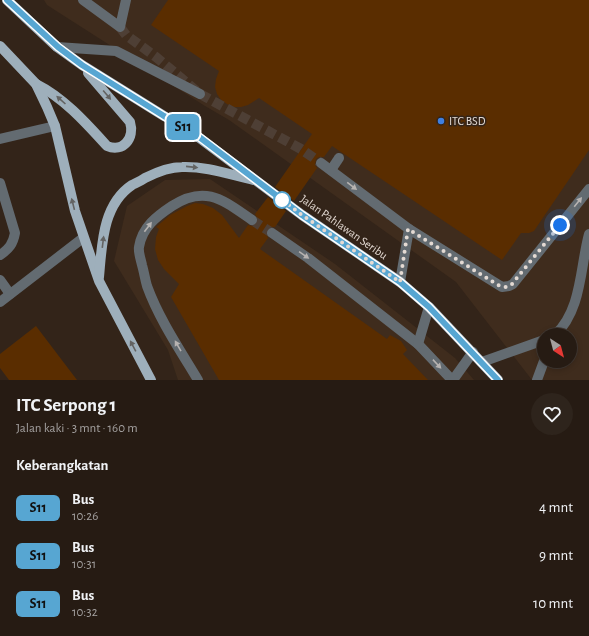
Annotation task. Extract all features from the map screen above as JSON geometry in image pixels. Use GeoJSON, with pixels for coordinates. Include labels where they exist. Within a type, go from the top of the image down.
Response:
{"type":"FeatureCollection","features":[{"type":"Feature","properties":{"kind":"main road","name":"Jalan Pahlawan Seribu"},"geometry":{"type":"LineString","coordinates":[[7,0],[58,47],[82,65],[164,116],[190,130],[302,215],[400,282],[429,307],[498,380]]}},
{"type":"Feature","properties":{"kind":"main road"},"geometry":{"type":"LineString","coordinates":[[0,46],[36,84],[47,107],[55,126],[68,184],[83,238],[99,281],[151,380]]}},
{"type":"Feature","properties":{"kind":"main road"},"geometry":{"type":"LineString","coordinates":[[36,84],[60,99],[107,146],[114,148],[125,144],[132,133],[130,122],[82,65]]}},
{"type":"Feature","properties":{"kind":"main road"},"geometry":{"type":"LineString","coordinates":[[99,281],[102,239],[106,223],[114,205],[131,186],[154,174],[170,168],[183,166],[205,169],[257,181]]}},
{"type":"Feature","properties":{"kind":"lane"},"geometry":{"type":"LineString","coordinates":[[82,0],[120,27],[126,0]]}},
{"type":"Feature","properties":{"kind":"lane"},"geometry":{"type":"LineString","coordinates":[[58,47],[116,51],[200,94]]}},
{"type":"Feature","properties":{"kind":"lane"},"geometry":{"type":"LineString","coordinates":[[0,139],[55,126]]}},
{"type":"Feature","properties":{"kind":"lane"},"geometry":{"type":"LineString","coordinates":[[331,170],[339,158]]}},
{"type":"Feature","properties":{"kind":"lane"},"geometry":{"type":"LineString","coordinates":[[320,163],[408,229],[498,285],[506,287],[512,284],[589,189]]}},
{"type":"Feature","properties":{"kind":"lane"},"geometry":{"type":"LineString","coordinates":[[0,183],[15,233],[14,241],[9,249],[0,255]]}},
{"type":"Feature","properties":{"kind":"lane"},"geometry":{"type":"LineString","coordinates":[[198,380],[164,321],[147,285],[138,248],[144,230],[157,216],[180,201],[192,196],[201,195],[215,198],[226,203],[252,220]]}},
{"type":"Feature","properties":{"kind":"lane"},"geometry":{"type":"LineString","coordinates":[[400,282],[408,229]]}},
{"type":"Feature","properties":{"kind":"lane"},"geometry":{"type":"LineString","coordinates":[[272,233],[308,258],[418,344],[452,380],[473,352]]}},
{"type":"Feature","properties":{"kind":"lane"},"geometry":{"type":"LineString","coordinates":[[562,328],[576,297],[589,234]]}},
{"type":"Feature","properties":{"kind":"lane"},"geometry":{"type":"LineString","coordinates":[[0,302],[83,238]]}},
{"type":"Feature","properties":{"kind":"lane"},"geometry":{"type":"LineString","coordinates":[[0,280],[10,294]]}},
{"type":"Feature","properties":{"kind":"lane"},"geometry":{"type":"LineString","coordinates":[[418,344],[429,307]]}},
{"type":"Feature","properties":{"kind":"lane"},"geometry":{"type":"LineString","coordinates":[[482,362],[537,342]]}},
{"type":"Feature","properties":{"kind":"lane"},"geometry":{"type":"LineString","coordinates":[[537,380],[541,368]]}},
{"type":"Feature","properties":{"kind":"shaded area","name":"ITC BSD"},"geometry":{"type":"Polygon","coordinates":[[[44,0],[589,0],[589,380],[532,380],[456,282],[229,120],[47,5],[44,0]]]}},
{"type":"Feature","properties":{"kind":"shaded area"},"geometry":{"type":"Polygon","coordinates":[[[210,179],[335,264],[455,358],[474,380],[178,380],[168,350],[114,261],[127,206],[165,180],[210,179]]]}},
{"type":"Feature","properties":{"kind":"building","name":"ITC BSD"},"geometry":{"type":"Polygon","coordinates":[[[168,0],[589,0],[589,150],[534,231],[529,233],[521,233],[502,260],[332,146],[324,157],[319,157],[316,159],[315,165],[317,168],[294,201],[275,187],[312,134],[259,98],[248,105],[241,107],[234,107],[221,100],[215,87],[219,71],[151,25],[168,0]]]}},
{"type":"Feature","properties":{"kind":"building"},"geometry":{"type":"Polygon","coordinates":[[[268,197],[286,211],[275,227],[270,227],[267,229],[266,233],[268,238],[260,249],[387,339],[390,335],[401,341],[407,350],[403,354],[428,380],[219,380],[171,297],[179,284],[164,269],[158,260],[155,249],[156,237],[159,229],[156,227],[170,215],[187,206],[195,203],[203,204],[213,208],[222,215],[239,238],[248,225],[252,226],[257,224],[258,220],[255,214],[268,197]]]}},
{"type":"Feature","properties":{"kind":"building"},"geometry":{"type":"Polygon","coordinates":[[[36,326],[77,380],[9,380],[0,368],[0,354],[36,326]]]}},
{"type":"Feature","properties":{"kind":"tunnel"},"geometry":{"type":"LineString","coordinates":[[120,27],[126,35],[156,57],[200,94],[301,149],[321,163]]}},
{"type":"Feature","properties":{"kind":"tunnel"},"geometry":{"type":"LineString","coordinates":[[252,220],[272,233]]}},
{"type":"Feature","properties":{"kind":"bus line","name":"S11"},"geometry":{"type":"LineString","coordinates":[[7,0],[58,47],[82,65],[164,116],[190,130],[302,215],[400,282],[429,307],[498,380]]}},
{"type":"Feature","properties":{"kind":"place","name":"ITC BSD"},"geometry":{"type":"Point","coordinates":[441,121]}},
{"type":"Feature","properties":{"kind":"route"},"geometry":{"type":"LineString","coordinates":[[282,200],[280,198],[302,215],[400,282],[408,229],[498,285],[506,287],[512,284],[560,225]]}}]}
